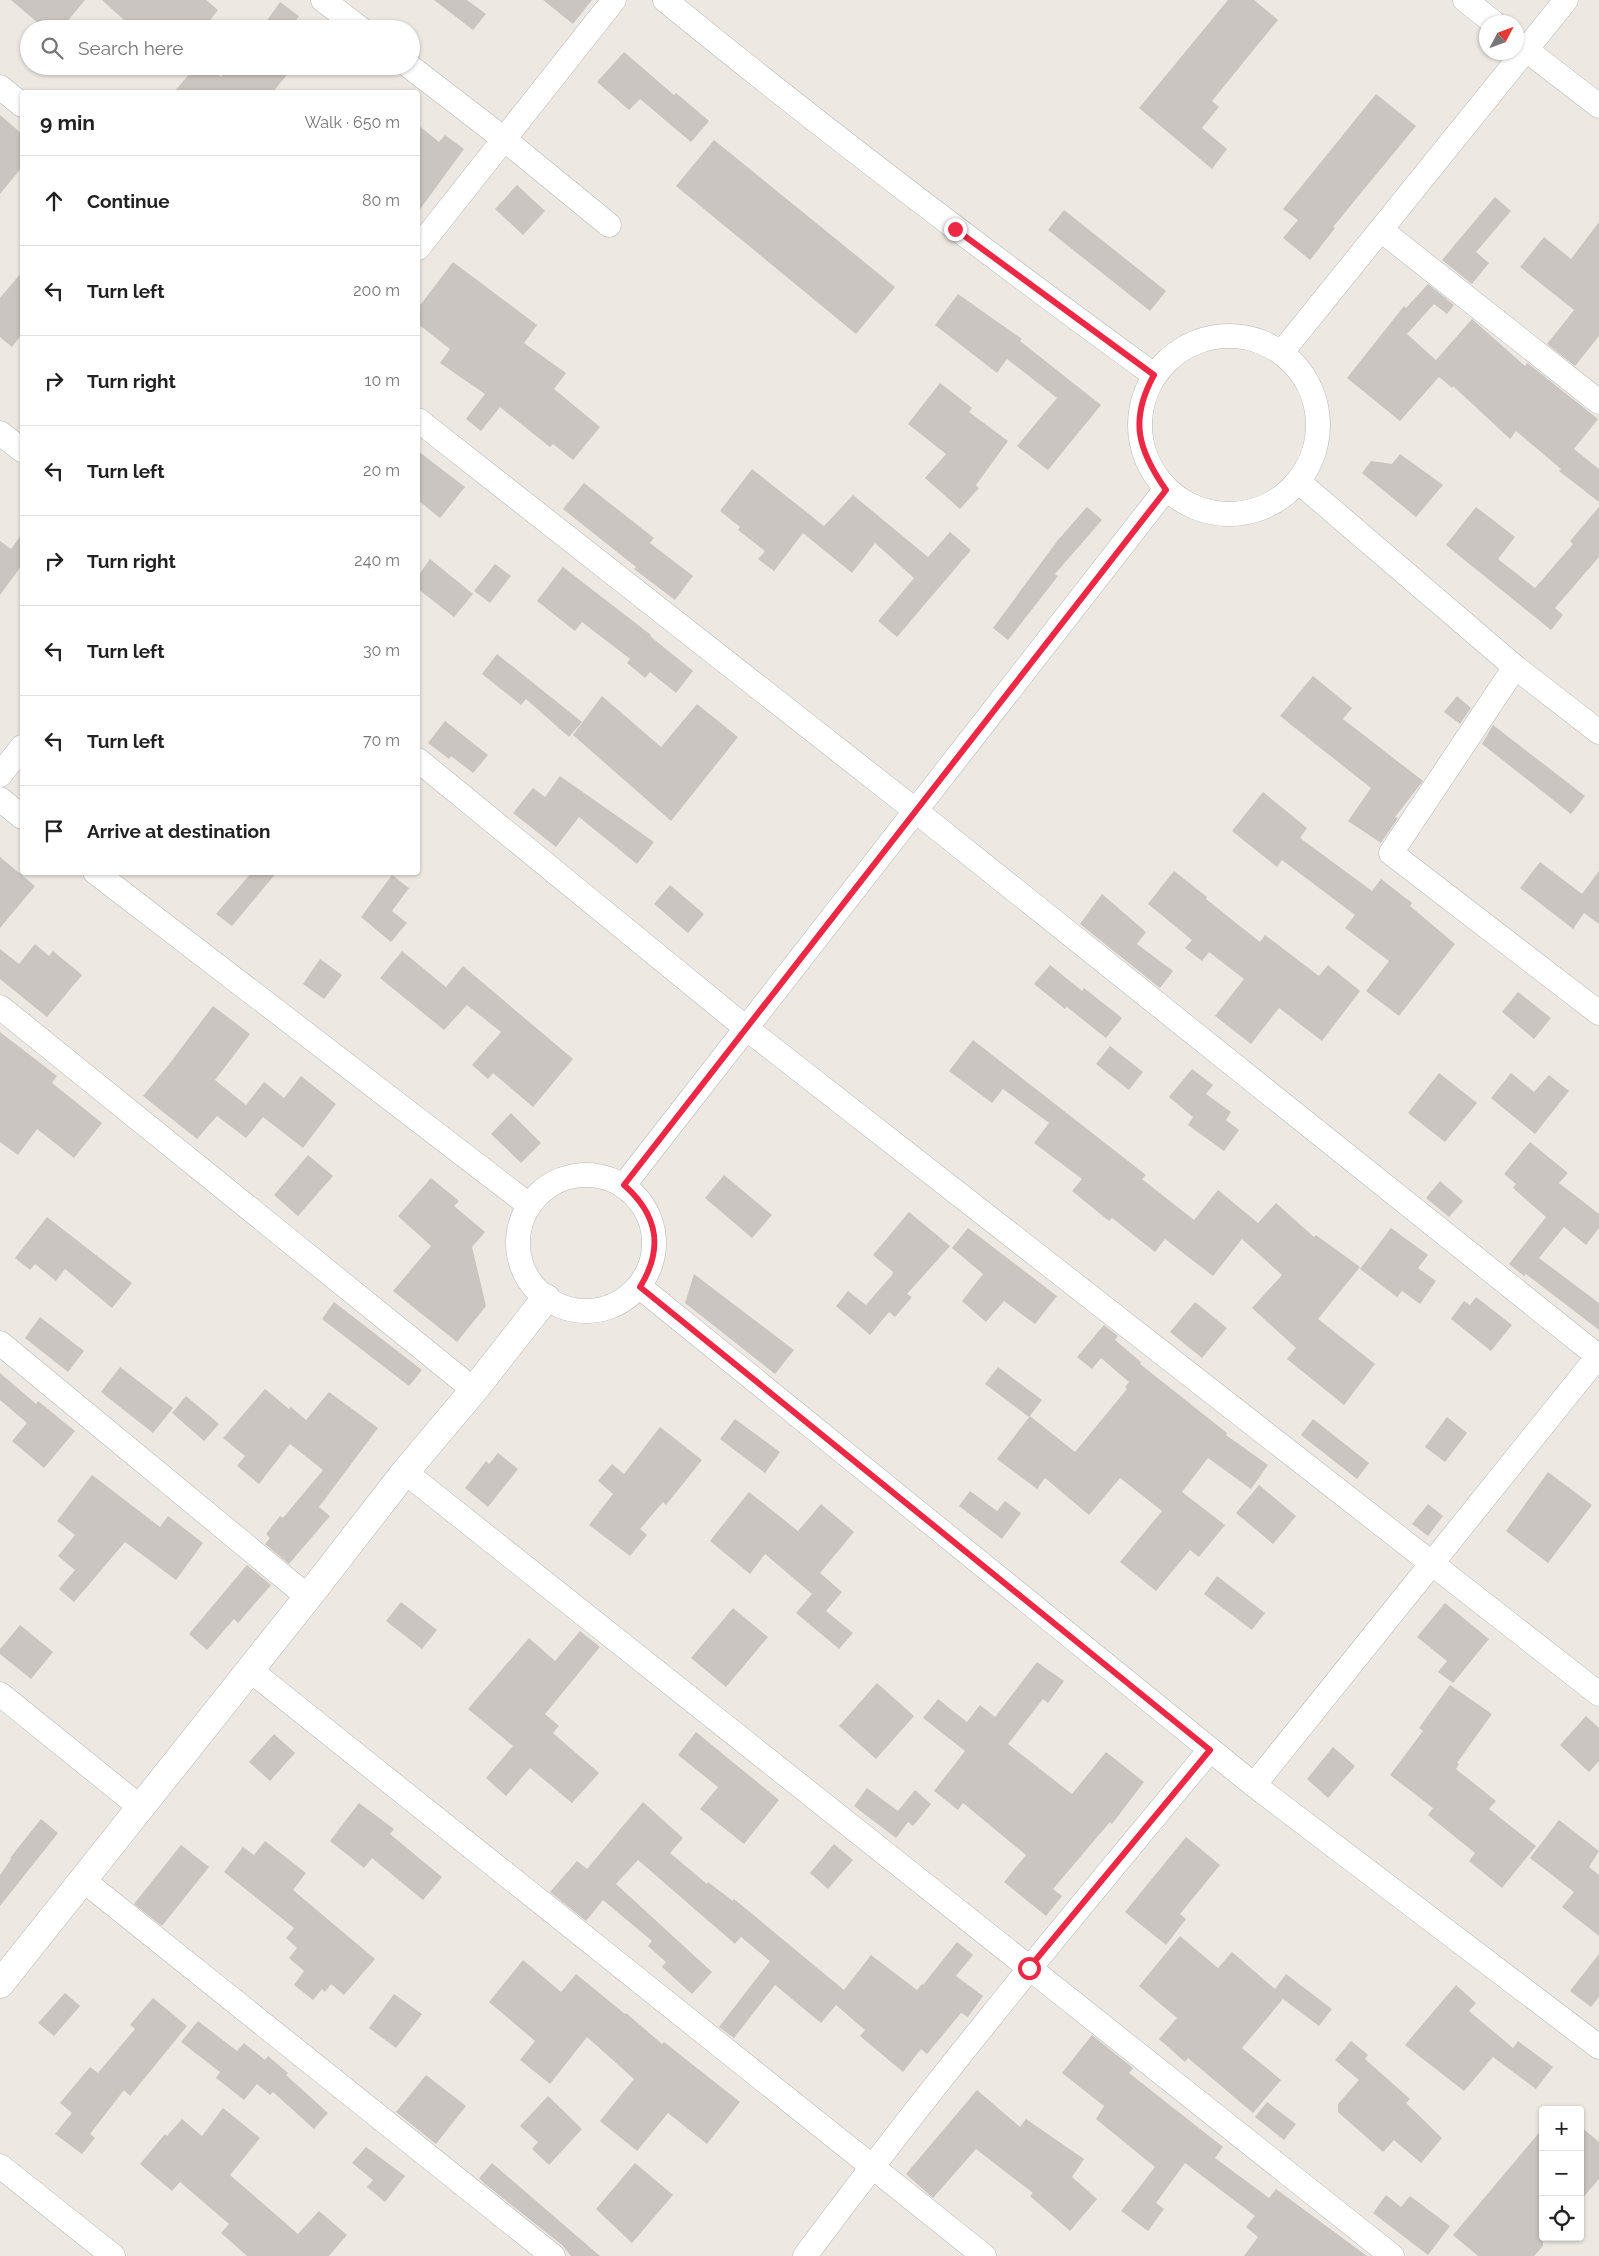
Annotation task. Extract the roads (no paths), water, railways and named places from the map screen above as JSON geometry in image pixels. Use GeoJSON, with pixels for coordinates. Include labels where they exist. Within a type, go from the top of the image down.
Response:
{"type":"FeatureCollection","features":[{"type":"Feature","properties":{"kind":"street"},"geometry":{"type":"LineString","coordinates":[[323,0],[349,20]]}},
{"type":"Feature","properties":{"kind":"street"},"geometry":{"type":"LineString","coordinates":[[420,245],[614,0]]}},
{"type":"Feature","properties":{"kind":"street"},"geometry":{"type":"LineString","coordinates":[[665,0],[753,72],[955,229],[1154,375]]}},
{"type":"Feature","properties":{"kind":"street"},"geometry":{"type":"LineString","coordinates":[[1465,0],[1484,15]]}},
{"type":"Feature","properties":{"kind":"street"},"geometry":{"type":"LineString","coordinates":[[1524,44],[1566,0]]}},
{"type":"Feature","properties":{"kind":"street"},"geometry":{"type":"LineString","coordinates":[[1524,48],[1599,106]]}},
{"type":"Feature","properties":{"kind":"street"},"geometry":{"type":"LineString","coordinates":[[1282,352],[1381,230],[1511,60]]}},
{"type":"Feature","properties":{"kind":"street"},"geometry":{"type":"LineString","coordinates":[[420,74],[504,139],[609,225]]}},
{"type":"Feature","properties":{"kind":"street"},"geometry":{"type":"LineString","coordinates":[[0,87],[20,103]]}},
{"type":"Feature","properties":{"kind":"street"},"geometry":{"type":"LineString","coordinates":[[1381,230],[1599,402]]}},
{"type":"Feature","properties":{"kind":"street"},"geometry":{"type":"LineString","coordinates":[[1211,336],[1243,336],[1261,341],[1282,352],[1302,371],[1318,408],[1318,441],[1314,457],[1299,482],[1272,504],[1248,513],[1233,515],[1215,514],[1193,507],[1166,490],[1149,465],[1141,439],[1142,404],[1154,375],[1179,350],[1211,336]]}},
{"type":"Feature","properties":{"kind":"street"},"geometry":{"type":"LineString","coordinates":[[420,422],[916,811],[1599,1356],[1434,1564],[1254,1785]]}},
{"type":"Feature","properties":{"kind":"street"},"geometry":{"type":"LineString","coordinates":[[0,433],[20,448]]}},
{"type":"Feature","properties":{"kind":"street"},"geometry":{"type":"LineString","coordinates":[[1299,482],[1515,667],[1599,732]]}},
{"type":"Feature","properties":{"kind":"street"},"geometry":{"type":"LineString","coordinates":[[624,1185],[1166,490]]}},
{"type":"Feature","properties":{"kind":"street"},"geometry":{"type":"LineString","coordinates":[[1515,667],[1391,853],[1599,1013]]}},
{"type":"Feature","properties":{"kind":"street"},"geometry":{"type":"LineString","coordinates":[[0,775],[20,749]]}},
{"type":"Feature","properties":{"kind":"street"},"geometry":{"type":"LineString","coordinates":[[420,762],[746,1028],[1599,1694]]}},
{"type":"Feature","properties":{"kind":"street"},"geometry":{"type":"LineString","coordinates":[[0,799],[20,815]]}},
{"type":"Feature","properties":{"kind":"street"},"geometry":{"type":"LineString","coordinates":[[99,875],[529,1205]]}},
{"type":"Feature","properties":{"kind":"street"},"geometry":{"type":"LineString","coordinates":[[0,1007],[474,1390]]}},
{"type":"Feature","properties":{"kind":"street"},"geometry":{"type":"LineString","coordinates":[[579,1174],[595,1175],[624,1185],[646,1209],[655,1241],[654,1257],[640,1287],[627,1299],[612,1307],[595,1311],[577,1311],[561,1307],[546,1298],[533,1286],[524,1272],[519,1255],[518,1238],[521,1221],[529,1205],[550,1184],[579,1174]]}},
{"type":"Feature","properties":{"kind":"street"},"geometry":{"type":"LineString","coordinates":[[640,1287],[1254,1785],[1599,2047]]}},
{"type":"Feature","properties":{"kind":"street"},"geometry":{"type":"LineString","coordinates":[[0,1984],[308,1598],[405,1472],[474,1390],[546,1298]]}},
{"type":"Feature","properties":{"kind":"street"},"geometry":{"type":"LineString","coordinates":[[0,1343],[308,1598]]}},
{"type":"Feature","properties":{"kind":"street"},"geometry":{"type":"LineString","coordinates":[[405,1472],[1392,2256]]}},
{"type":"Feature","properties":{"kind":"street"},"geometry":{"type":"LineString","coordinates":[[250,1670],[984,2256]]}},
{"type":"Feature","properties":{"kind":"street"},"geometry":{"type":"LineString","coordinates":[[0,1694],[140,1808]]}},
{"type":"Feature","properties":{"kind":"street"},"geometry":{"type":"LineString","coordinates":[[805,2256],[872,2166],[1029,1968],[1210,1750]]}},
{"type":"Feature","properties":{"kind":"street"},"geometry":{"type":"LineString","coordinates":[[82,1880],[553,2256]]}},
{"type":"Feature","properties":{"kind":"street"},"geometry":{"type":"LineString","coordinates":[[0,2166],[113,2256]]}}]}
